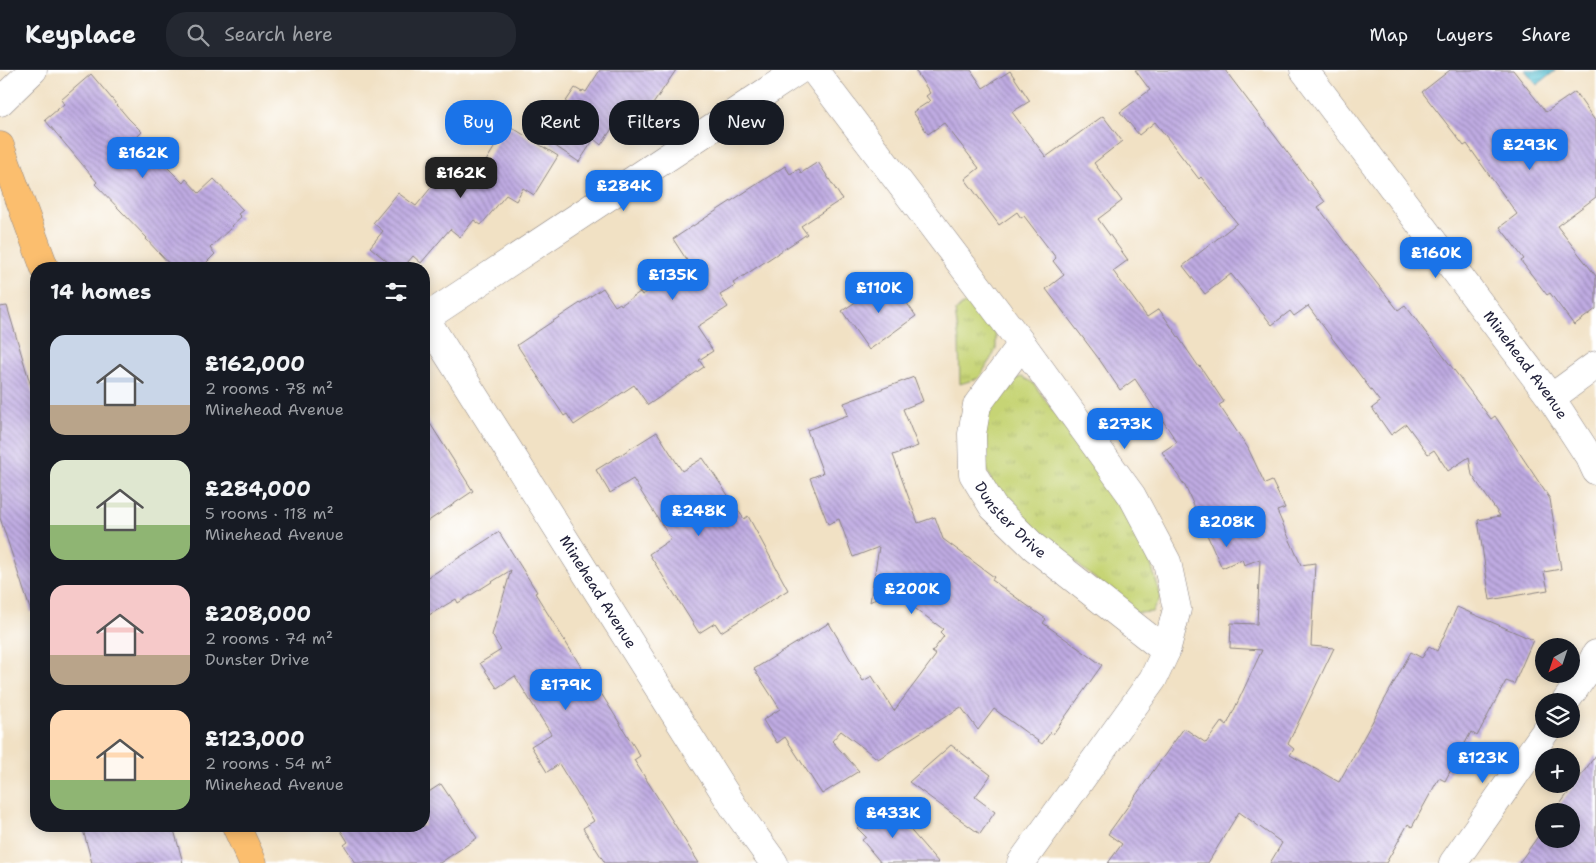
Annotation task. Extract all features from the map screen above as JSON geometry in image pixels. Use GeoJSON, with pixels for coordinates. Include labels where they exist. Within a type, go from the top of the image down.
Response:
{"type":"FeatureCollection","features":[{"type":"Feature","properties":{"kind":"main road"},"geometry":{"type":"LineString","coordinates":[[0,146],[42,262]]}},
{"type":"Feature","properties":{"kind":"main road"},"geometry":{"type":"LineString","coordinates":[[239,832],[253,863]]}},
{"type":"Feature","properties":{"kind":"street"},"geometry":{"type":"LineString","coordinates":[[0,102],[33,70]]}},
{"type":"Feature","properties":{"kind":"street","name":"Minehead Avenue"},"geometry":{"type":"LineString","coordinates":[[430,315],[799,70]]}},
{"type":"Feature","properties":{"kind":"street"},"geometry":{"type":"LineString","coordinates":[[814,70],[1022,344],[1132,496],[1167,562],[1177,609],[1166,651],[1153,678],[1021,863]]}},
{"type":"Feature","properties":{"kind":"street","name":"Minehead Avenue"},"geometry":{"type":"LineString","coordinates":[[1304,70],[1551,398],[1590,458],[1596,472]]}},
{"type":"Feature","properties":{"kind":"street","name":"Minehead Avenue"},"geometry":{"type":"LineString","coordinates":[[430,328],[735,809],[774,863]]}},
{"type":"Feature","properties":{"kind":"street","name":"Dunster Drive"},"geometry":{"type":"LineString","coordinates":[[1022,344],[977,405],[972,434],[973,474],[993,507],[1034,547],[1166,651]]}},
{"type":"Feature","properties":{"kind":"street"},"geometry":{"type":"LineString","coordinates":[[1551,398],[1596,366]]}},
{"type":"Feature","properties":{"kind":"street"},"geometry":{"type":"LineString","coordinates":[[1572,693],[1596,654]]}},
{"type":"Feature","properties":{"kind":"street"},"geometry":{"type":"LineString","coordinates":[[1453,863],[1541,738]]}},
{"type":"Feature","properties":{"kind":"green space"},"geometry":{"type":"Polygon","coordinates":[[[971,299],[993,327],[996,337],[996,350],[979,378],[960,384],[959,341],[955,311],[971,299]]]}},
{"type":"Feature","properties":{"kind":"green space"},"geometry":{"type":"Polygon","coordinates":[[[1022,377],[1033,383],[1125,510],[1150,561],[1161,597],[1152,612],[1137,613],[1022,519],[996,491],[984,463],[984,428],[992,405],[1007,381],[1022,377]]]}},
{"type":"Feature","properties":{"kind":"water"},"geometry":{"type":"Polygon","coordinates":[[[1525,70],[1555,70],[1555,71],[1537,85],[1525,70]]]}},
{"type":"Feature","properties":{"kind":"building"},"geometry":{"type":"Polygon","coordinates":[[[600,70],[676,70],[656,100],[609,100],[609,133],[601,145],[599,143],[599,100],[567,100],[575,88],[586,92],[600,70]]]}},
{"type":"Feature","properties":{"kind":"building"},"geometry":{"type":"Polygon","coordinates":[[[915,70],[971,70],[983,88],[1010,71],[1030,101],[1012,112],[1046,157],[1103,116],[1122,141],[1094,163],[1122,201],[1098,219],[1128,260],[1113,271],[1147,317],[1159,309],[1200,366],[1224,402],[1219,405],[1248,448],[1265,484],[1272,481],[1285,508],[1277,511],[1301,565],[1315,563],[1311,646],[1334,648],[1288,744],[1294,749],[1290,755],[1339,782],[1411,652],[1422,658],[1429,646],[1437,651],[1457,607],[1533,640],[1514,684],[1506,681],[1477,736],[1471,732],[1445,781],[1439,778],[1412,827],[1408,824],[1386,863],[1270,863],[1282,843],[1239,812],[1208,863],[1108,863],[1122,844],[1108,834],[1184,728],[1206,743],[1222,721],[1227,725],[1262,650],[1230,648],[1231,623],[1257,624],[1260,559],[1244,565],[1242,559],[1222,568],[1185,486],[1162,452],[1177,442],[1135,379],[1120,390],[1046,289],[1064,275],[1053,261],[1056,258],[1024,216],[1021,218],[1017,212],[999,225],[965,179],[979,168],[944,123],[928,134],[913,112],[930,101],[926,96],[930,93],[915,70]]]}},
{"type":"Feature","properties":{"kind":"building"},"geometry":{"type":"Polygon","coordinates":[[[1135,70],[1225,70],[1325,202],[1318,207],[1398,310],[1405,305],[1491,419],[1495,416],[1550,499],[1561,569],[1544,572],[1548,590],[1490,600],[1478,520],[1500,516],[1472,475],[1469,457],[1448,471],[1434,450],[1428,454],[1406,424],[1391,435],[1372,408],[1380,402],[1308,306],[1294,316],[1290,311],[1272,325],[1231,274],[1205,294],[1183,266],[1237,223],[1201,177],[1199,179],[1155,122],[1139,135],[1120,112],[1150,90],[1135,70]]]}},
{"type":"Feature","properties":{"kind":"building"},"geometry":{"type":"Polygon","coordinates":[[[1450,70],[1513,70],[1546,112],[1575,92],[1596,122],[1596,197],[1557,226],[1596,276],[1596,309],[1574,325],[1550,293],[1547,295],[1521,261],[1524,259],[1500,227],[1517,214],[1467,144],[1464,146],[1422,92],[1450,70]]]}},
{"type":"Feature","properties":{"kind":"building"},"geometry":{"type":"Polygon","coordinates":[[[91,74],[142,132],[137,137],[183,183],[186,179],[199,193],[214,179],[243,210],[238,214],[241,217],[210,248],[215,254],[207,262],[167,262],[95,184],[97,182],[45,120],[64,104],[61,100],[91,74]]]}},
{"type":"Feature","properties":{"kind":"building"},"geometry":{"type":"Polygon","coordinates":[[[512,127],[522,134],[522,145],[540,145],[558,156],[534,195],[523,188],[516,201],[506,195],[481,225],[474,220],[460,237],[450,229],[422,262],[413,256],[408,262],[388,262],[370,247],[383,231],[373,223],[398,193],[416,206],[451,163],[475,179],[496,145],[512,145],[512,127]]]}},
{"type":"Feature","properties":{"kind":"building"},"geometry":{"type":"Polygon","coordinates":[[[554,145],[590,145],[579,162],[554,145]]]}},
{"type":"Feature","properties":{"kind":"building"},"geometry":{"type":"Polygon","coordinates":[[[818,162],[842,199],[801,226],[807,234],[733,283],[735,286],[720,295],[728,307],[697,327],[713,351],[699,360],[704,367],[648,405],[634,385],[574,425],[567,414],[564,416],[517,345],[603,288],[615,306],[620,303],[621,305],[640,292],[642,295],[690,265],[673,239],[785,166],[790,174],[799,169],[801,173],[818,162]]]}},
{"type":"Feature","properties":{"kind":"building"},"geometry":{"type":"Polygon","coordinates":[[[890,279],[916,316],[869,350],[842,311],[890,279]]]}},
{"type":"Feature","properties":{"kind":"building"},"geometry":{"type":"Polygon","coordinates":[[[7,306],[30,383],[30,609],[0,518],[0,307],[7,306]]]}},
{"type":"Feature","properties":{"kind":"building"},"geometry":{"type":"Polygon","coordinates":[[[914,377],[923,401],[903,409],[918,446],[893,455],[918,523],[935,517],[943,539],[994,577],[992,580],[1046,619],[1043,623],[1102,665],[1053,734],[1051,732],[1042,744],[994,709],[978,730],[961,707],[878,759],[841,731],[832,741],[859,771],[822,794],[785,737],[777,743],[763,720],[780,709],[754,669],[829,623],[863,681],[872,676],[894,711],[936,655],[932,652],[944,636],[940,632],[943,629],[890,590],[870,602],[879,547],[853,557],[839,519],[828,524],[810,478],[823,473],[807,430],[848,415],[844,403],[914,377]]]}},
{"type":"Feature","properties":{"kind":"building"},"geometry":{"type":"Polygon","coordinates":[[[430,423],[473,491],[430,520],[430,423]]]}},
{"type":"Feature","properties":{"kind":"building"},"geometry":{"type":"Polygon","coordinates":[[[657,432],[682,471],[703,458],[744,519],[748,516],[788,590],[721,632],[715,623],[699,633],[649,554],[671,539],[633,479],[610,493],[596,470],[657,432]]]}},
{"type":"Feature","properties":{"kind":"building"},"geometry":{"type":"Polygon","coordinates":[[[499,532],[583,670],[586,669],[640,756],[634,760],[699,863],[605,863],[583,828],[594,821],[559,764],[547,772],[531,746],[551,734],[515,676],[497,688],[480,663],[501,650],[492,635],[511,570],[458,603],[456,599],[430,614],[430,576],[499,532]]]}},
{"type":"Feature","properties":{"kind":"building"},"geometry":{"type":"Polygon","coordinates":[[[951,745],[991,775],[975,797],[995,812],[980,834],[909,782],[951,745]]]}},
{"type":"Feature","properties":{"kind":"building"},"geometry":{"type":"Polygon","coordinates":[[[1596,755],[1596,863],[1519,863],[1535,841],[1535,848],[1580,848],[1580,803],[1561,803],[1568,793],[1580,793],[1580,777],[1596,755]]]}},
{"type":"Feature","properties":{"kind":"building"},"geometry":{"type":"Polygon","coordinates":[[[441,784],[477,838],[440,863],[356,863],[344,845],[348,842],[342,832],[430,832],[430,791],[441,784]]]}},
{"type":"Feature","properties":{"kind":"building"},"geometry":{"type":"Polygon","coordinates":[[[886,802],[939,863],[881,863],[862,840],[866,837],[857,828],[886,802]]]}},
{"type":"Feature","properties":{"kind":"building"},"geometry":{"type":"Polygon","coordinates":[[[84,832],[175,832],[183,863],[92,863],[84,832]]]}}]}
